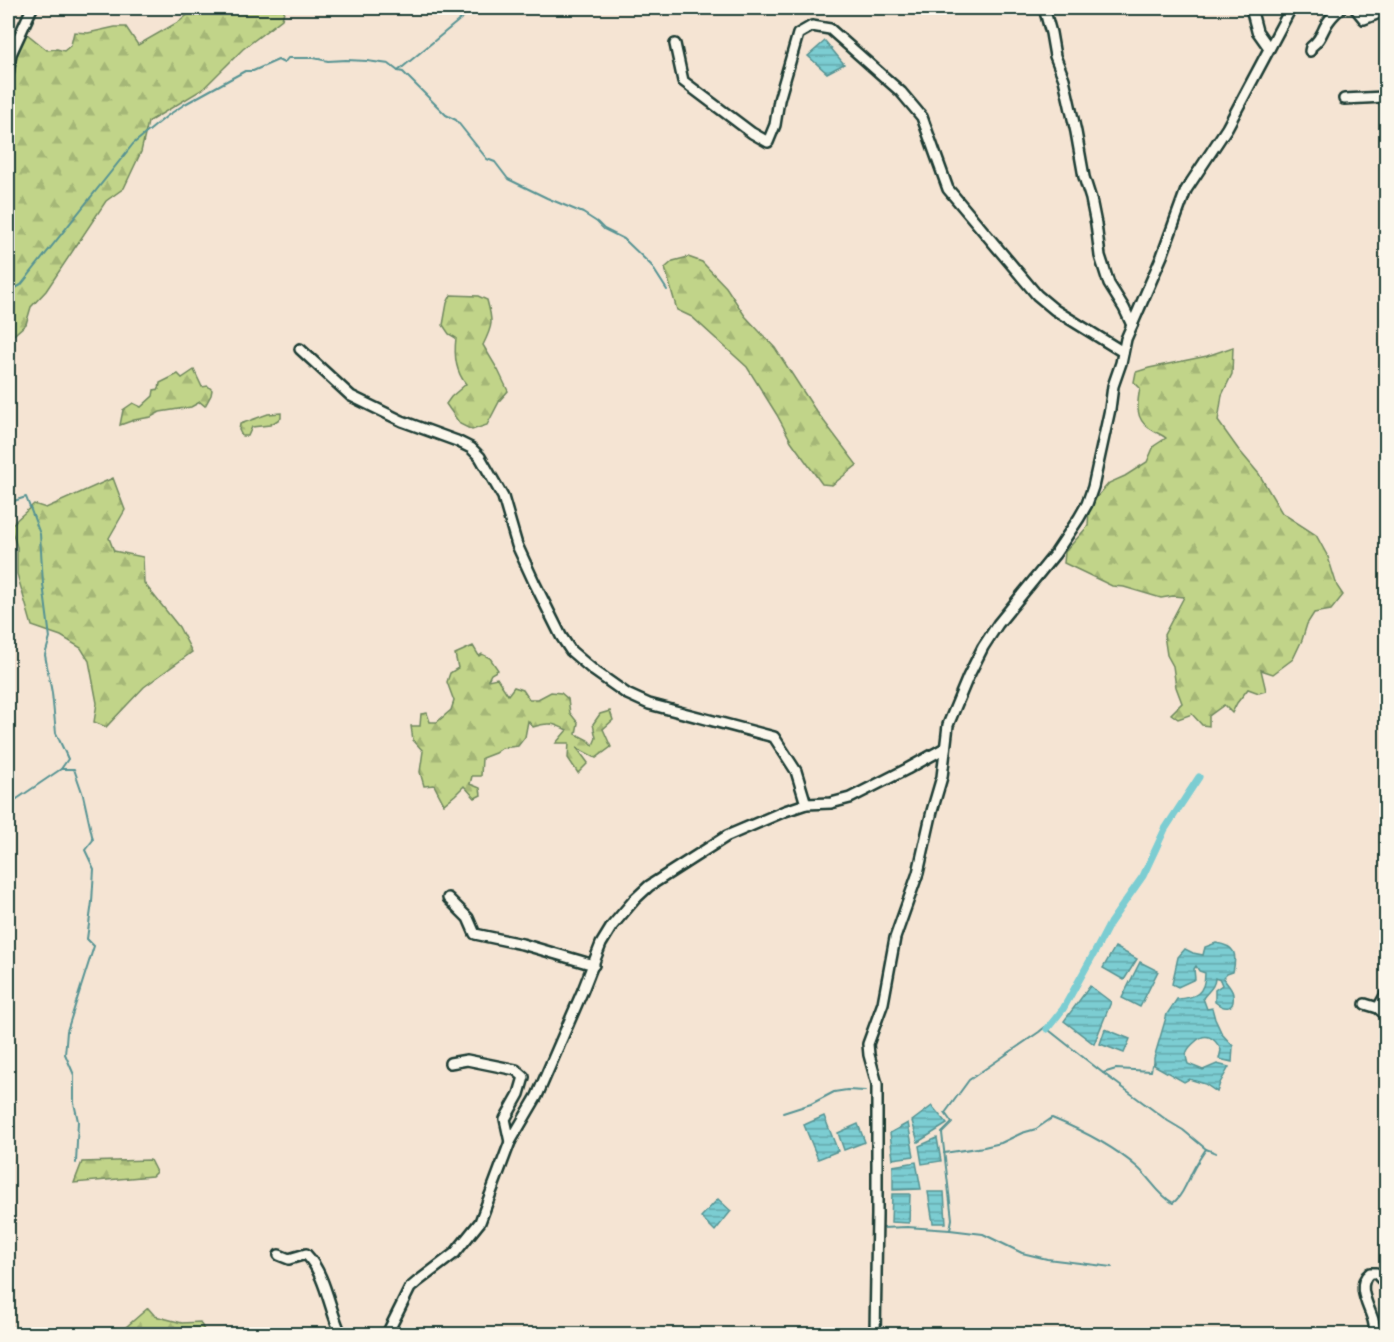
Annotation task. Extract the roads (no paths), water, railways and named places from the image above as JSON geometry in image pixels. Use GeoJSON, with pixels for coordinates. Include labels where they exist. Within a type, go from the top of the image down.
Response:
{"type":"FeatureCollection","features":[{"type":"Feature","properties":{"kind":"street"},"geometry":{"type":"LineString","coordinates":[[8,75],[11,54],[32,8]]}},
{"type":"Feature","properties":{"kind":"street"},"geometry":{"type":"LineString","coordinates":[[1044,8],[1055,56],[1064,78],[1096,225],[1100,256],[1109,284],[1132,325]]}},
{"type":"Feature","properties":{"kind":"street"},"geometry":{"type":"LineString","coordinates":[[1251,8],[1257,31],[1269,48]]}},
{"type":"Feature","properties":{"kind":"street"},"geometry":{"type":"LineString","coordinates":[[875,1335],[877,1084],[868,1044],[883,1004],[895,938],[918,873],[942,777],[948,725],[983,647],[998,624],[1055,554],[1087,504],[1093,487],[1125,339],[1162,256],[1186,190],[1227,128],[1291,8]]}},
{"type":"Feature","properties":{"kind":"street"},"geometry":{"type":"LineString","coordinates":[[1310,51],[1311,47],[1318,42],[1326,25],[1341,8]]}},
{"type":"Feature","properties":{"kind":"street"},"geometry":{"type":"LineString","coordinates":[[1355,8],[1364,19],[1386,8]]}},
{"type":"Feature","properties":{"kind":"street"},"geometry":{"type":"LineString","coordinates":[[675,44],[683,81],[752,133],[768,142],[775,125],[779,100],[798,34],[812,26],[831,29],[901,92],[922,117],[948,189],[1037,295],[1067,319],[1123,352]]}},
{"type":"Feature","properties":{"kind":"street"},"geometry":{"type":"LineString","coordinates":[[1344,99],[1386,96]]}},
{"type":"Feature","properties":{"kind":"street"},"geometry":{"type":"LineString","coordinates":[[300,350],[351,396],[402,421],[457,441],[471,448],[480,457],[503,497],[518,544],[534,582],[571,651],[607,681],[649,704],[774,737],[796,771],[806,804]]}},
{"type":"Feature","properties":{"kind":"street"},"geometry":{"type":"LineString","coordinates":[[387,1335],[410,1288],[455,1253],[480,1222],[510,1143],[537,1096],[601,944],[628,906],[649,886],[727,836],[806,804],[831,803],[850,798],[945,748]]}},
{"type":"Feature","properties":{"kind":"street"},"geometry":{"type":"LineString","coordinates":[[448,898],[468,918],[475,934],[522,944],[594,965]]}},
{"type":"Feature","properties":{"kind":"street"},"geometry":{"type":"LineString","coordinates":[[1378,1008],[1386,994]]}},
{"type":"Feature","properties":{"kind":"street"},"geometry":{"type":"LineString","coordinates":[[1365,1004],[1378,1008],[1386,1015]]}},
{"type":"Feature","properties":{"kind":"street"},"geometry":{"type":"LineString","coordinates":[[450,1063],[467,1060],[516,1070],[524,1077],[519,1094],[505,1119],[510,1143]]}},
{"type":"Feature","properties":{"kind":"street"},"geometry":{"type":"LineString","coordinates":[[279,1255],[289,1259],[306,1254],[310,1258],[318,1273],[341,1335]]}},
{"type":"Feature","properties":{"kind":"street"},"geometry":{"type":"LineString","coordinates":[[1376,1335],[1363,1292],[1364,1282],[1366,1276],[1376,1273],[1386,1284]]}},
{"type":"Feature","properties":{"kind":"water"},"geometry":{"type":"Polygon","coordinates":[[[825,41],[844,64],[827,73],[808,56],[825,41]]]}},
{"type":"Feature","properties":{"kind":"water"},"geometry":{"type":"Polygon","coordinates":[[[1216,943],[1228,946],[1234,952],[1233,972],[1223,978],[1231,988],[1233,1000],[1231,1006],[1228,1007],[1215,1002],[1215,990],[1222,985],[1220,980],[1215,978],[1213,986],[1203,998],[1207,1009],[1212,1008],[1222,1034],[1233,1046],[1232,1062],[1219,1059],[1221,1050],[1210,1037],[1199,1039],[1187,1051],[1186,1057],[1188,1064],[1203,1070],[1217,1064],[1229,1067],[1217,1092],[1205,1084],[1189,1079],[1184,1082],[1154,1065],[1167,1014],[1177,999],[1198,994],[1205,980],[1205,973],[1199,971],[1196,966],[1195,979],[1178,987],[1172,984],[1178,957],[1185,949],[1203,955],[1205,947],[1216,943]]]}},
{"type":"Feature","properties":{"kind":"water"},"geometry":{"type":"Polygon","coordinates":[[[1115,947],[1137,959],[1124,980],[1103,968],[1115,947]]]}},
{"type":"Feature","properties":{"kind":"water"},"geometry":{"type":"Polygon","coordinates":[[[1140,962],[1158,971],[1140,1007],[1122,998],[1140,962]]]}},
{"type":"Feature","properties":{"kind":"water"},"geometry":{"type":"Polygon","coordinates":[[[1090,986],[1111,1002],[1094,1044],[1064,1021],[1090,986]]]}},
{"type":"Feature","properties":{"kind":"water"},"geometry":{"type":"Polygon","coordinates":[[[1105,1029],[1130,1039],[1124,1053],[1100,1044],[1105,1029]]]}},
{"type":"Feature","properties":{"kind":"water"},"geometry":{"type":"Polygon","coordinates":[[[932,1106],[947,1124],[918,1142],[912,1121],[932,1106]]]}},
{"type":"Feature","properties":{"kind":"water"},"geometry":{"type":"Polygon","coordinates":[[[824,1116],[838,1151],[818,1159],[804,1125],[824,1116]]]}},
{"type":"Feature","properties":{"kind":"water"},"geometry":{"type":"Polygon","coordinates":[[[908,1123],[914,1156],[893,1159],[890,1133],[908,1123]]]}},
{"type":"Feature","properties":{"kind":"water"},"geometry":{"type":"Polygon","coordinates":[[[858,1124],[865,1142],[844,1150],[838,1133],[858,1124]]]}},
{"type":"Feature","properties":{"kind":"water"},"geometry":{"type":"Polygon","coordinates":[[[937,1138],[941,1161],[922,1164],[919,1146],[937,1138]]]}},
{"type":"Feature","properties":{"kind":"water"},"geometry":{"type":"Polygon","coordinates":[[[916,1162],[921,1189],[893,1190],[893,1166],[916,1162]]]}},
{"type":"Feature","properties":{"kind":"water"},"geometry":{"type":"Polygon","coordinates":[[[928,1192],[944,1192],[946,1223],[933,1223],[928,1192]]]}},
{"type":"Feature","properties":{"kind":"water"},"geometry":{"type":"Polygon","coordinates":[[[892,1194],[910,1194],[909,1223],[891,1222],[892,1194]]]}},
{"type":"Feature","properties":{"kind":"water"},"geometry":{"type":"Polygon","coordinates":[[[718,1199],[731,1211],[715,1231],[701,1217],[718,1199]]]}},
{"type":"Feature","properties":{"kind":"waterway"},"geometry":{"type":"LineString","coordinates":[[398,71],[474,8]]}},
{"type":"Feature","properties":{"kind":"waterway"},"geometry":{"type":"LineString","coordinates":[[8,292],[21,285],[133,144],[185,104],[245,71],[253,71],[278,60],[284,63],[288,58],[367,61],[389,64],[403,72],[446,115],[456,120],[487,159],[495,162],[508,179],[583,213],[604,229],[624,239],[651,265],[667,290]]}},
{"type":"Feature","properties":{"kind":"waterway"},"geometry":{"type":"LineString","coordinates":[[8,503],[26,497],[40,534],[50,638],[45,655],[56,733],[68,759],[61,769],[8,805]]}},
{"type":"Feature","properties":{"kind":"waterway"},"geometry":{"type":"LineString","coordinates":[[61,769],[74,769],[83,795],[93,840],[85,850],[94,869],[87,939],[94,946],[67,1031],[65,1054],[74,1075],[74,1103],[78,1121],[76,1163]]}},
{"type":"Feature","properties":{"kind":"waterway"},"geometry":{"type":"LineString","coordinates":[[1047,1029],[1063,1009],[1110,923],[1143,876],[1165,829],[1199,777]]}},
{"type":"Feature","properties":{"kind":"waterway"},"geometry":{"type":"LineString","coordinates":[[950,1230],[952,1219],[942,1133],[952,1123],[945,1113],[969,1080],[1045,1027],[1103,1073],[1116,1069],[1151,1071],[1155,1063]]}},
{"type":"Feature","properties":{"kind":"waterway"},"geometry":{"type":"LineString","coordinates":[[1103,1073],[1206,1149],[1216,1153]]}},
{"type":"Feature","properties":{"kind":"waterway"},"geometry":{"type":"LineString","coordinates":[[783,1113],[811,1104],[834,1092],[865,1091]]}},
{"type":"Feature","properties":{"kind":"waterway"},"geometry":{"type":"LineString","coordinates":[[944,1153],[1001,1143],[1036,1129],[1052,1118],[1118,1152],[1137,1167],[1163,1196],[1173,1203],[1181,1195],[1206,1149]]}},
{"type":"Feature","properties":{"kind":"waterway"},"geometry":{"type":"LineString","coordinates":[[881,1189],[883,1190],[882,1228],[907,1227],[983,1234],[1022,1253],[1047,1259],[1112,1267]]}}]}
